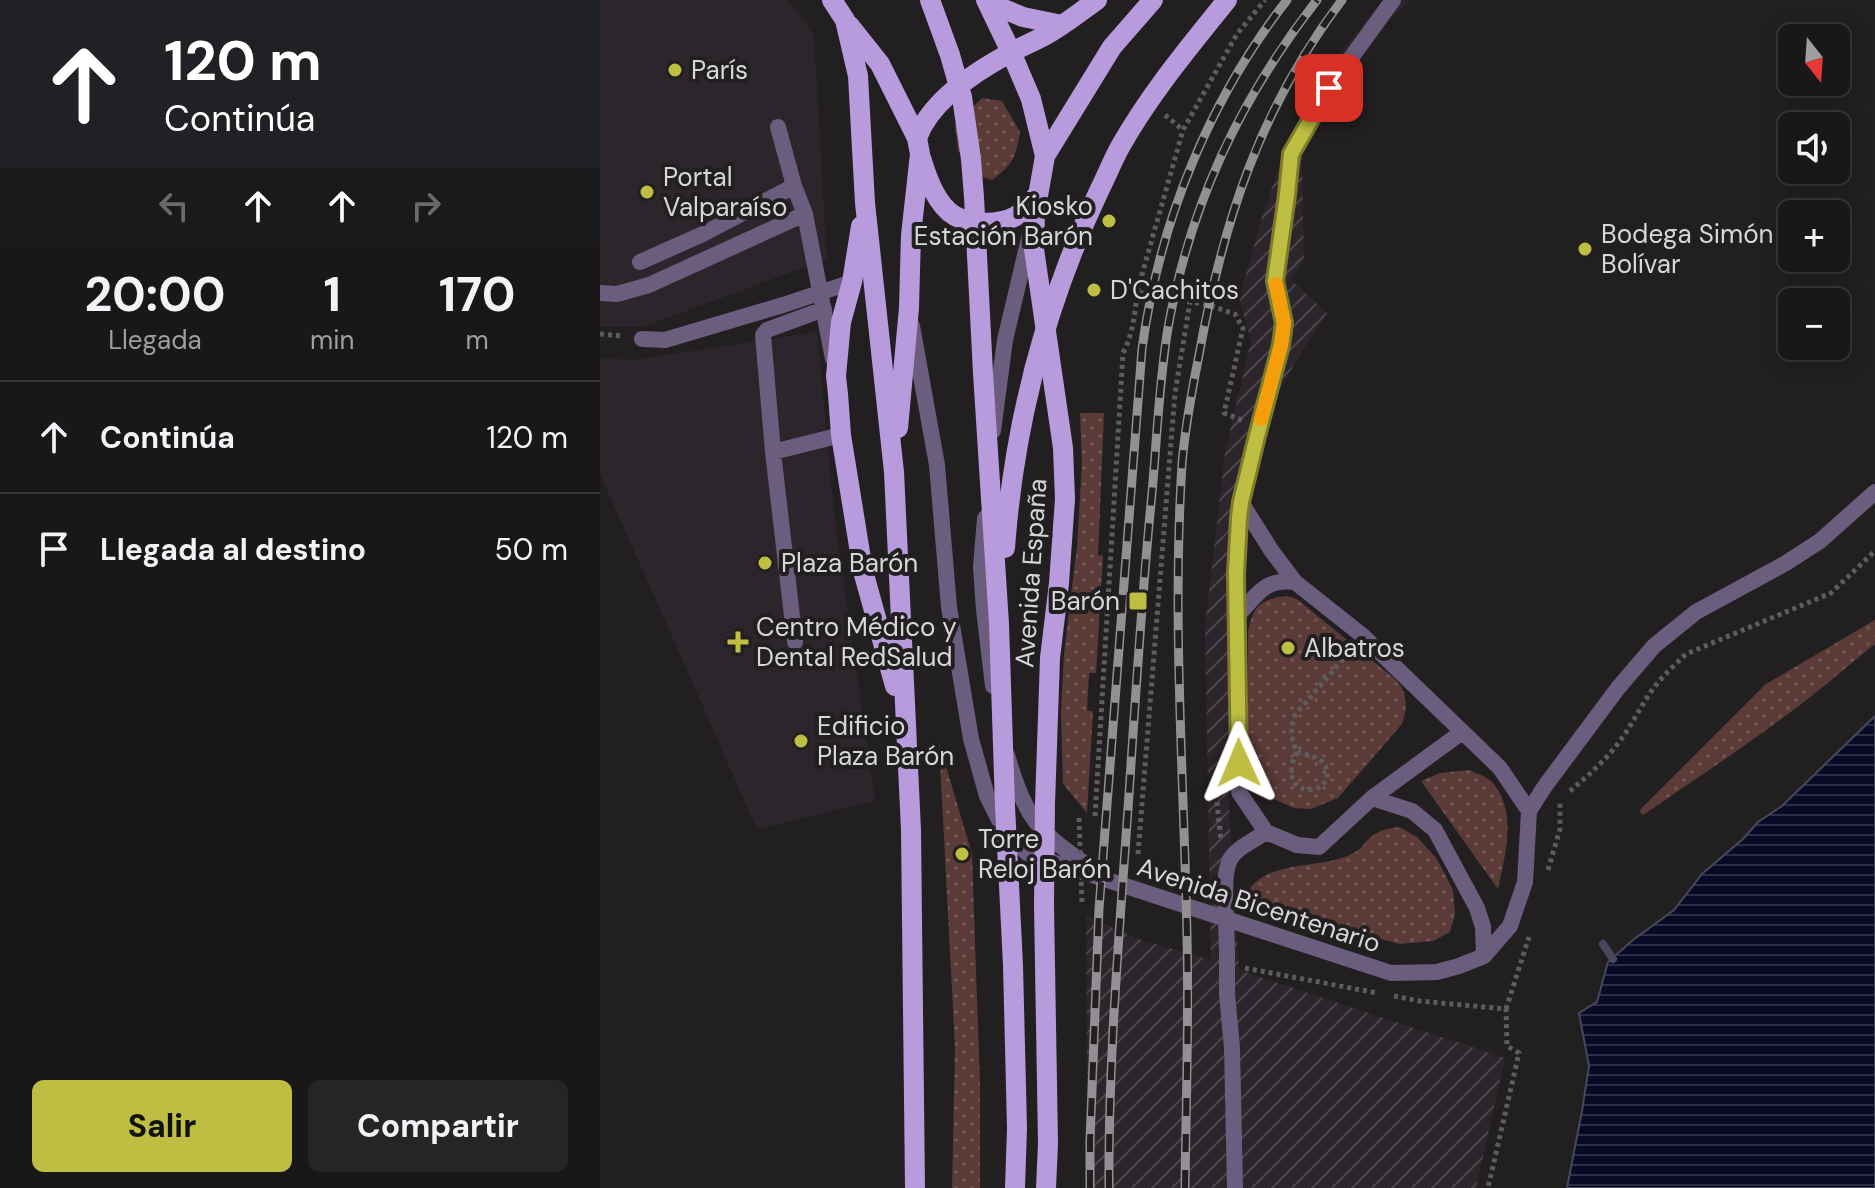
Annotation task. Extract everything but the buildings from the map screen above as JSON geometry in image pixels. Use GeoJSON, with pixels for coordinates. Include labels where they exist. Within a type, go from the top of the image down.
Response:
{"type":"FeatureCollection","features":[{"type":"Feature","properties":{"kind":"main road"},"geometry":{"type":"LineString","coordinates":[[832,0],[880,64],[918,146],[926,174],[943,205],[955,216],[970,221],[1001,221],[1015,217],[1036,204]]}},
{"type":"Feature","properties":{"kind":"main road"},"geometry":{"type":"LineString","coordinates":[[930,0],[962,97],[971,159],[999,624],[1013,965],[1017,1128],[1015,1188]]}},
{"type":"Feature","properties":{"kind":"main road"},"geometry":{"type":"LineString","coordinates":[[894,472],[909,308],[918,146],[923,123],[949,94],[1097,0]]}},
{"type":"Feature","properties":{"kind":"main road"},"geometry":{"type":"LineString","coordinates":[[1045,156],[1112,47],[1153,0]]}},
{"type":"Feature","properties":{"kind":"main road"},"geometry":{"type":"LineString","coordinates":[[999,624],[1008,509],[1021,424],[1058,292],[1083,224],[1119,149],[1175,65],[1227,0]]}},
{"type":"Feature","properties":{"kind":"main road"},"geometry":{"type":"LineString","coordinates":[[986,1],[1023,17],[1062,25]]}},
{"type":"Feature","properties":{"kind":"main road"},"geometry":{"type":"LineString","coordinates":[[986,1],[1031,99],[1045,156]]}},
{"type":"Feature","properties":{"kind":"main road"},"geometry":{"type":"LineString","coordinates":[[845,20],[858,76],[865,203],[894,472],[911,830],[915,1188]]}},
{"type":"Feature","properties":{"kind":"main road","name":"Avenida España"},"geometry":{"type":"LineString","coordinates":[[1045,156],[1036,204],[1036,261],[1062,435],[1065,499],[1050,658],[1045,804],[1046,1188]]}},
{"type":"Feature","properties":{"kind":"main road"},"geometry":{"type":"LineString","coordinates":[[865,203],[852,282],[841,322],[836,376],[841,435],[863,571],[905,722]]}},
{"type":"Feature","properties":{"kind":"street"},"geometry":{"type":"LineString","coordinates":[[1393,0],[1329,88],[1291,154],[1275,281],[1284,323],[1281,345],[1241,502],[1237,534],[1239,792],[1266,832],[1297,845],[1319,847],[1372,798],[1462,732]]}},
{"type":"Feature","properties":{"kind":"street"},"geometry":{"type":"LineString","coordinates":[[778,127],[805,214],[836,376]]}},
{"type":"Feature","properties":{"kind":"street"},"geometry":{"type":"LineString","coordinates":[[640,262],[703,234],[794,186]]}},
{"type":"Feature","properties":{"kind":"street"},"geometry":{"type":"LineString","coordinates":[[1036,204],[1005,340],[994,419],[981,567],[984,610],[1004,744],[1025,805],[1039,826],[1059,845],[1112,882]]}},
{"type":"Feature","properties":{"kind":"street"},"geometry":{"type":"LineString","coordinates":[[600,293],[617,294],[649,285],[805,214]]}},
{"type":"Feature","properties":{"kind":"street"},"geometry":{"type":"LineString","coordinates":[[795,642],[763,335],[852,282]]}},
{"type":"Feature","properties":{"kind":"street"},"geometry":{"type":"LineString","coordinates":[[642,339],[665,340],[822,302]]}},
{"type":"Feature","properties":{"kind":"street","name":"Avenida Bicentenario"},"geometry":{"type":"LineString","coordinates":[[909,308],[937,465],[949,607],[971,739],[987,796],[1004,830],[1028,854],[1391,973],[1437,972],[1484,956],[1510,926],[1525,882],[1529,811]]}},
{"type":"Feature","properties":{"kind":"street"},"geometry":{"type":"LineString","coordinates":[[773,452],[841,435]]}},
{"type":"Feature","properties":{"kind":"street"},"geometry":{"type":"LineString","coordinates":[[1241,502],[1295,582],[1363,636],[1500,768],[1529,811],[1618,688],[1654,646],[1696,612],[1820,541],[1875,492]]}},
{"type":"Feature","properties":{"kind":"street"},"geometry":{"type":"LineString","coordinates":[[1236,617],[1265,587],[1280,580],[1295,582]]}},
{"type":"Feature","properties":{"kind":"street"},"geometry":{"type":"LineString","coordinates":[[1372,798],[1412,811],[1435,830],[1477,908],[1483,927],[1484,956]]}},
{"type":"Feature","properties":{"kind":"street"},"geometry":{"type":"LineString","coordinates":[[1235,1188],[1225,870],[1232,854],[1266,832]]}},
{"type":"Feature","properties":{"kind":"path"},"geometry":{"type":"LineString","coordinates":[[1095,816],[1123,353],[1131,337],[1137,292],[1183,130],[1237,34],[1265,0]]}},
{"type":"Feature","properties":{"kind":"path"},"geometry":{"type":"LineString","coordinates":[[1137,292],[1208,305],[1235,314],[1243,328],[1224,413],[1244,421]]}},
{"type":"Feature","properties":{"kind":"path"},"geometry":{"type":"LineString","coordinates":[[1138,854],[1175,393],[1190,302]]}},
{"type":"Feature","properties":{"kind":"path"},"geometry":{"type":"LineString","coordinates":[[1560,799],[1610,754],[1653,689],[1686,654],[1831,593],[1875,551]]}},
{"type":"Feature","properties":{"kind":"path"},"geometry":{"type":"LineString","coordinates":[[1297,752],[1291,762],[1293,782],[1300,789],[1309,791],[1318,788],[1326,780],[1325,764],[1297,752],[1291,727],[1295,715],[1363,636]]}},
{"type":"Feature","properties":{"kind":"path"},"geometry":{"type":"LineString","coordinates":[[1079,818],[1082,903]]}},
{"type":"Feature","properties":{"kind":"path"},"geometry":{"type":"LineString","coordinates":[[1488,1188],[1519,1053],[1507,1046]]}},
{"type":"Feature","properties":{"kind":"shaded area"},"geometry":{"type":"Polygon","coordinates":[[[600,0],[789,0],[814,36],[827,259],[642,327],[600,327],[600,0]]]}},
{"type":"Feature","properties":{"kind":"shaded area"},"geometry":{"type":"Polygon","coordinates":[[[1383,0],[1411,0],[1392,17],[1337,89],[1302,155],[1304,260],[1290,279],[1327,313],[1269,411],[1228,585],[1229,809],[1239,970],[1505,1058],[1476,1188],[1088,1188],[1086,916],[1142,940],[1211,960],[1205,627],[1225,452],[1251,340],[1239,299],[1290,135],[1338,56],[1383,0]]]}},
{"type":"Feature","properties":{"kind":"shaded area"},"geometry":{"type":"Polygon","coordinates":[[[982,98],[1002,101],[1020,132],[1012,160],[992,180],[978,175],[958,151],[955,125],[982,98]]]}},
{"type":"Feature","properties":{"kind":"shaded area"},"geometry":{"type":"Polygon","coordinates":[[[817,332],[834,513],[875,801],[757,829],[600,474],[600,358],[634,360],[817,332]]]}},
{"type":"Feature","properties":{"kind":"shaded area"},"geometry":{"type":"Polygon","coordinates":[[[1080,413],[1104,413],[1098,555],[1103,556],[1096,673],[1089,673],[1087,710],[1093,712],[1087,813],[1063,784],[1061,712],[1064,654],[1077,546],[1082,463],[1080,413]]]}},
{"type":"Feature","properties":{"kind":"shaded area"},"geometry":{"type":"Polygon","coordinates":[[[1287,596],[1297,599],[1396,680],[1406,701],[1402,724],[1338,798],[1311,809],[1294,808],[1267,796],[1256,782],[1248,757],[1250,623],[1259,605],[1287,596]]]}},
{"type":"Feature","properties":{"kind":"shaded area"},"geometry":{"type":"Polygon","coordinates":[[[1875,620],[1875,644],[1819,690],[1643,815],[1639,811],[1766,684],[1875,620]]]}},
{"type":"Feature","properties":{"kind":"shaded area"},"geometry":{"type":"Polygon","coordinates":[[[939,743],[972,854],[980,1084],[980,1188],[952,1188],[955,1047],[939,743]]]}},
{"type":"Feature","properties":{"kind":"shaded area"},"geometry":{"type":"Polygon","coordinates":[[[1469,770],[1492,782],[1505,806],[1507,834],[1498,889],[1421,781],[1440,773],[1469,770]]]}},
{"type":"Feature","properties":{"kind":"shaded area"},"geometry":{"type":"Polygon","coordinates":[[[1399,827],[1417,837],[1437,859],[1453,890],[1455,914],[1450,932],[1433,941],[1400,944],[1258,904],[1245,897],[1253,884],[1265,875],[1344,857],[1357,851],[1377,833],[1399,827]]]}},
{"type":"Feature","properties":{"kind":"water"},"geometry":{"type":"Polygon","coordinates":[[[1875,716],[1875,1188],[1567,1188],[1589,1066],[1579,1013],[1597,1002],[1608,962],[1674,910],[1702,874],[1758,822],[1782,806],[1875,716]]]}},
{"type":"Feature","properties":{"kind":"waterway"},"geometry":{"type":"LineString","coordinates":[[1603,944],[1613,959]]}},
{"type":"Feature","properties":{"kind":"railway"},"geometry":{"type":"LineString","coordinates":[[1090,1188],[1099,909],[1142,349],[1161,255],[1192,165],[1234,79],[1287,0]]}},
{"type":"Feature","properties":{"kind":"railway"},"geometry":{"type":"LineString","coordinates":[[1109,1188],[1113,1029],[1120,923],[1143,594],[1168,328],[1190,238],[1222,155],[1264,76],[1317,0]]}},
{"type":"Feature","properties":{"kind":"railway"},"geometry":{"type":"LineString","coordinates":[[1185,1188],[1188,968],[1178,582],[1185,436],[1220,259],[1249,168],[1288,82],[1342,0]]}},
{"type":"Feature","properties":{"kind":"slow traffic"},"geometry":{"type":"LineString","coordinates":[[1261,419],[1284,323],[1276,284]]}},
{"type":"Feature","properties":{"kind":"place","name":"París"},"geometry":{"type":"Point","coordinates":[675,70]}},
{"type":"Feature","properties":{"kind":"place","name":"Portal Valparaíso"},"geometry":{"type":"Point","coordinates":[647,192]}},
{"type":"Feature","properties":{"kind":"place","name":"Kiosko Estación Barón"},"geometry":{"type":"Point","coordinates":[1109,221]}},
{"type":"Feature","properties":{"kind":"place","name":"Bodega Simón Bolívar"},"geometry":{"type":"Point","coordinates":[1585,249]}},
{"type":"Feature","properties":{"kind":"place","name":"D'Cachitos"},"geometry":{"type":"Point","coordinates":[1094,290]}},
{"type":"Feature","properties":{"kind":"place","name":"Plaza Barón"},"geometry":{"type":"Point","coordinates":[765,563]}},
{"type":"Feature","properties":{"kind":"place","name":"Barón"},"geometry":{"type":"Point","coordinates":[1138,601]}},
{"type":"Feature","properties":{"kind":"place","name":"Centro Médico y Dental RedSalud"},"geometry":{"type":"Point","coordinates":[738,642]}},
{"type":"Feature","properties":{"kind":"place","name":"Albatros"},"geometry":{"type":"Point","coordinates":[1288,648]}},
{"type":"Feature","properties":{"kind":"place","name":"Edificio Plaza Barón"},"geometry":{"type":"Point","coordinates":[801,741]}},
{"type":"Feature","properties":{"kind":"place","name":"Torre Reloj Barón"},"geometry":{"type":"Point","coordinates":[962,854]}},
{"type":"Feature","properties":{"kind":"route"},"geometry":{"type":"LineString","coordinates":[[1239,763],[1236,574],[1241,502],[1281,345],[1284,323],[1275,281],[1291,154],[1329,88]]}}]}
